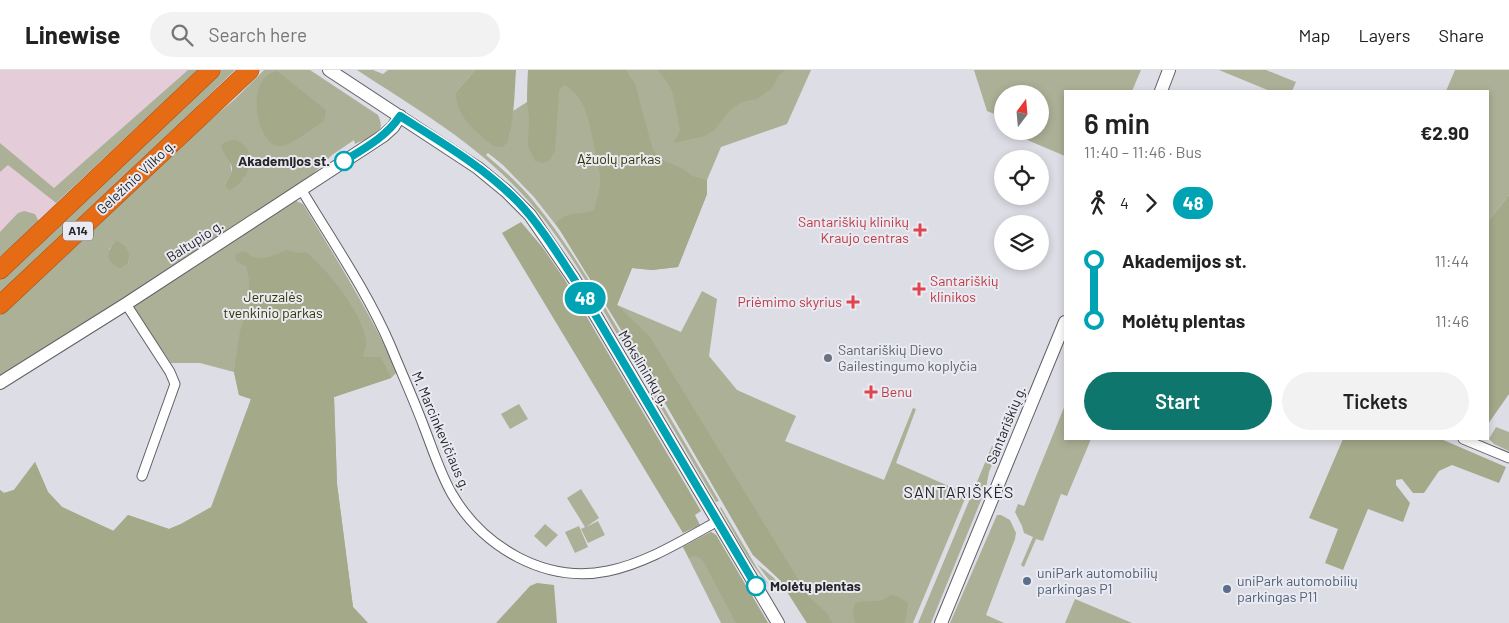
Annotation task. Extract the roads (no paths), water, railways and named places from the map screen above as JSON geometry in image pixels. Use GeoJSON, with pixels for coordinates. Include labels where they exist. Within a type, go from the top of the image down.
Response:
{"type":"FeatureCollection","features":[{"type":"Feature","properties":{"kind":"highway","name":"Geležinio Vilko g."},"geometry":{"type":"LineString","coordinates":[[0,270],[211,70]]}},
{"type":"Feature","properties":{"kind":"highway","name":"Geležinio Vilko g."},"geometry":{"type":"LineString","coordinates":[[0,305],[250,70]]}},
{"type":"Feature","properties":{"kind":"main road","name":"Mokslininkų g."},"geometry":{"type":"LineString","coordinates":[[329,70],[478,168],[506,191],[530,216],[574,279],[778,623]]}},
{"type":"Feature","properties":{"kind":"main road"},"geometry":{"type":"LineString","coordinates":[[1160,90],[1169,70]]}},
{"type":"Feature","properties":{"kind":"main road","name":"Baltupio g."},"geometry":{"type":"LineString","coordinates":[[0,382],[126,304],[383,136],[393,127],[400,116]]}},
{"type":"Feature","properties":{"kind":"main road","name":"Santariškių g."},"geometry":{"type":"LineString","coordinates":[[941,623],[1064,324]]}},
{"type":"Feature","properties":{"kind":"street","name":"M. Marcinkevičiaus g."},"geometry":{"type":"LineString","coordinates":[[301,189],[374,311],[403,375],[450,492],[476,528],[488,538],[517,558],[533,564],[565,572],[594,573],[638,562],[718,521]]}},
{"type":"Feature","properties":{"kind":"street"},"geometry":{"type":"LineString","coordinates":[[126,304],[170,372],[175,384],[142,476]]}},
{"type":"Feature","properties":{"kind":"street"},"geometry":{"type":"LineString","coordinates":[[1465,440],[1509,458]]}},
{"type":"Feature","properties":{"kind":"place","name":"Akademijos st."},"geometry":{"type":"Point","coordinates":[344,161]}},
{"type":"Feature","properties":{"kind":"place","name":"Santariškių klinikų Kraujo centras"},"geometry":{"type":"Point","coordinates":[920,230]}},
{"type":"Feature","properties":{"kind":"place","name":"Santariškių klinikos"},"geometry":{"type":"Point","coordinates":[919,289]}},
{"type":"Feature","properties":{"kind":"place","name":"Priėmimo skyrius"},"geometry":{"type":"Point","coordinates":[853,302]}},
{"type":"Feature","properties":{"kind":"place","name":"Santariškių Dievo Gailestingumo koplyčia"},"geometry":{"type":"Point","coordinates":[828,358]}},
{"type":"Feature","properties":{"kind":"place","name":"Benu"},"geometry":{"type":"Point","coordinates":[871,392]}},
{"type":"Feature","properties":{"kind":"place","name":"uniPark automobilių parkingas P1"},"geometry":{"type":"Point","coordinates":[1027,581]}},
{"type":"Feature","properties":{"kind":"place","name":"Molėtų plentas"},"geometry":{"type":"Point","coordinates":[756,586]}},
{"type":"Feature","properties":{"kind":"place","name":"uniPark automobilių parkingas P11"},"geometry":{"type":"Point","coordinates":[1227,589]}},
{"type":"Feature","properties":{"kind":"district","name":"SANTARIŠKĖS"},"geometry":{"type":"Point","coordinates":[959,492]}},
{"type":"Feature","properties":{"kind":"park label","name":"Ąžuolų parkas"},"geometry":{"type":"Point","coordinates":[619,159]}},
{"type":"Feature","properties":{"kind":"park label","name":"Jeruzalės tvenkinio parkas"},"geometry":{"type":"Point","coordinates":[273,306]}}]}
